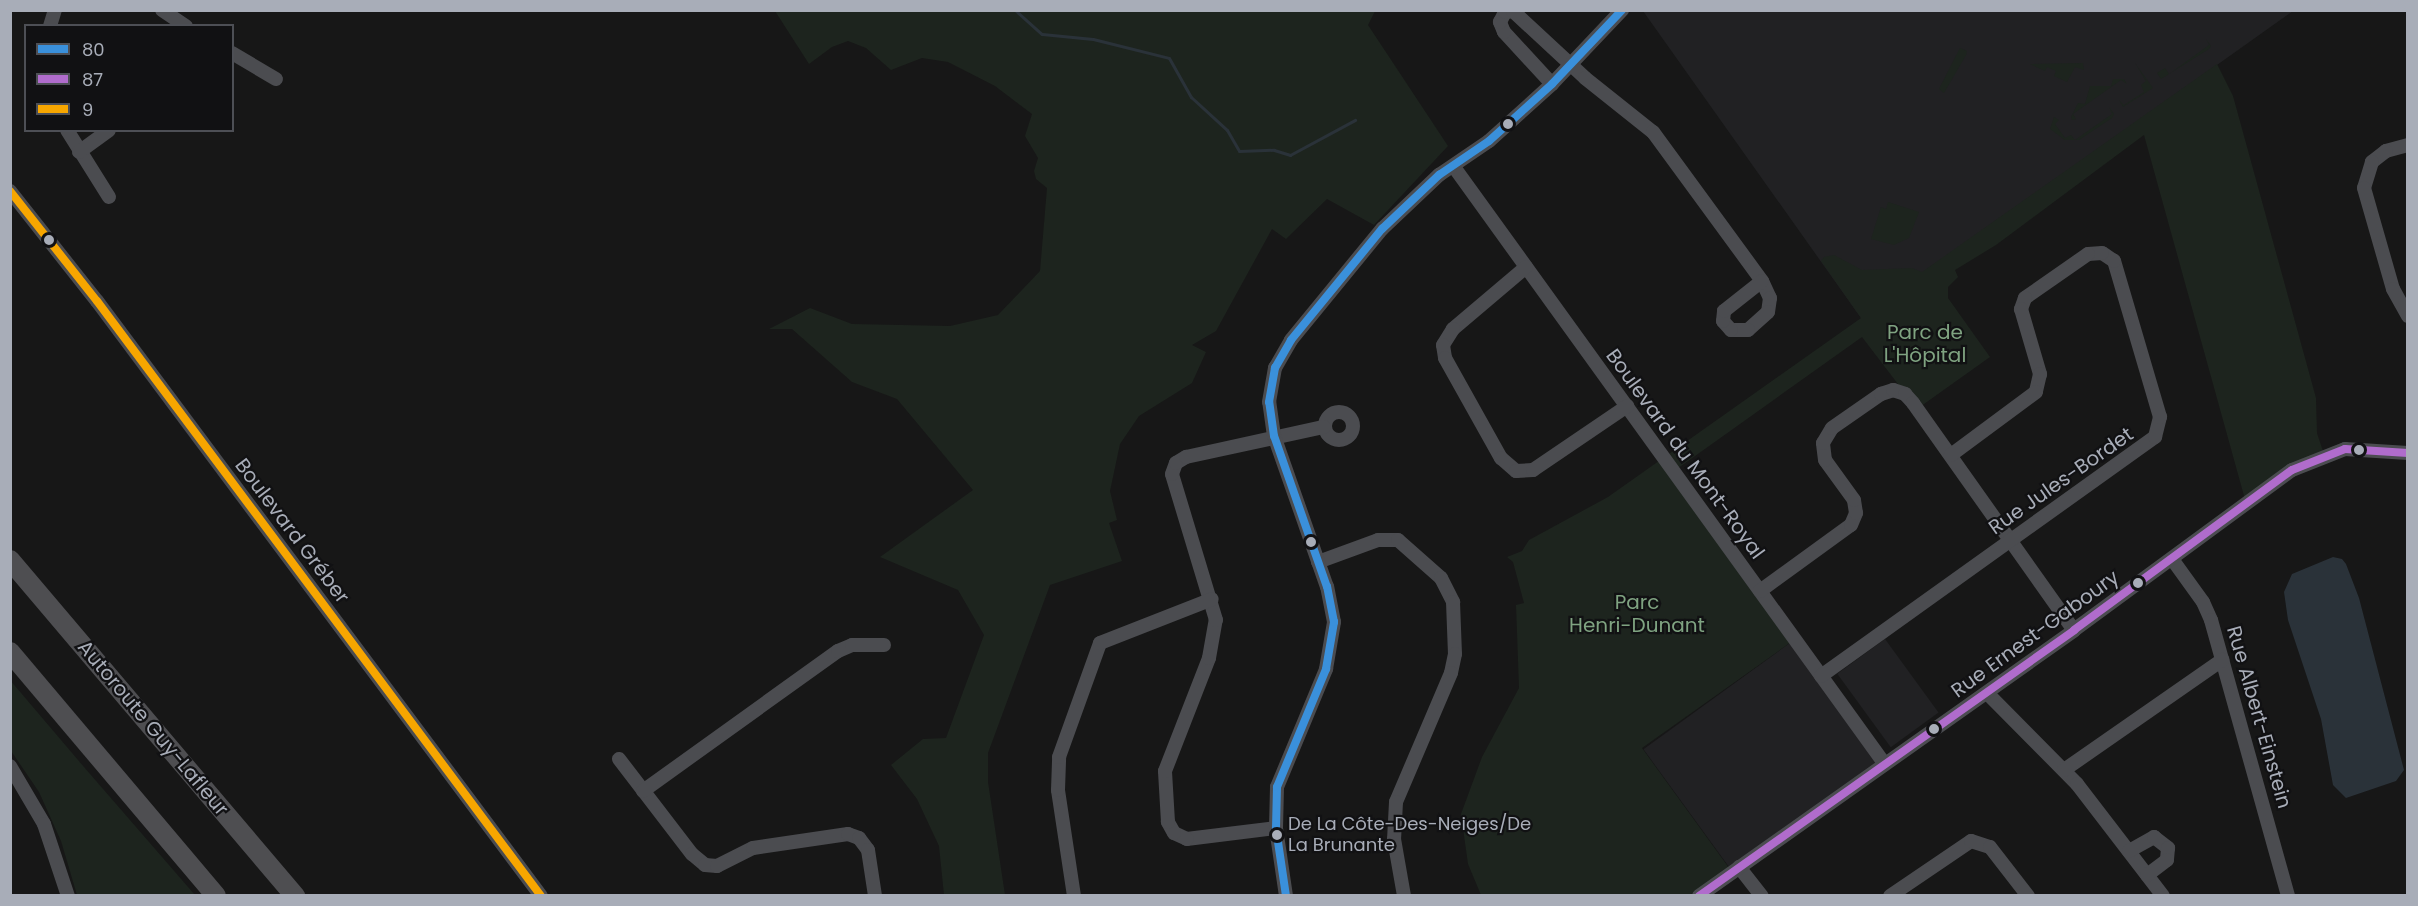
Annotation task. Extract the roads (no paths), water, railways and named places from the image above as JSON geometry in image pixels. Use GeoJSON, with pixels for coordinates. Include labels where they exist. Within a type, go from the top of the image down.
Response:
{"type":"FeatureCollection","features":[{"type":"Feature","properties":{"kind":"highway"},"geometry":{"type":"LineString","coordinates":[[10,555],[39,594]]}},
{"type":"Feature","properties":{"kind":"highway","name":"Autoroute Guy-Lafleur"},"geometry":{"type":"LineString","coordinates":[[10,560],[295,896]]}},
{"type":"Feature","properties":{"kind":"highway"},"geometry":{"type":"LineString","coordinates":[[10,652],[216,896]]}},
{"type":"Feature","properties":{"kind":"street"},"geometry":{"type":"LineString","coordinates":[[162,10],[183,24]]}},
{"type":"Feature","properties":{"kind":"street"},"geometry":{"type":"LineString","coordinates":[[1286,896],[1276,828],[1275,798],[1280,774],[1326,669],[1332,644],[1333,612],[1274,436],[1270,391],[1275,368],[1286,348],[1382,229],[1439,175],[1489,141],[1572,66],[1598,33],[1622,10]]}},
{"type":"Feature","properties":{"kind":"street"},"geometry":{"type":"LineString","coordinates":[[1552,84],[1504,32],[1500,22],[1505,12],[1513,11],[1572,66],[1653,132],[1762,282]]}},
{"type":"Feature","properties":{"kind":"street"},"geometry":{"type":"LineString","coordinates":[[234,54],[276,79]]}},
{"type":"Feature","properties":{"kind":"street"},"geometry":{"type":"LineString","coordinates":[[68,132],[109,197]]}},
{"type":"Feature","properties":{"kind":"street"},"geometry":{"type":"LineString","coordinates":[[79,152],[106,132]]}},
{"type":"Feature","properties":{"kind":"street"},"geometry":{"type":"LineString","coordinates":[[2408,145],[2386,151],[2372,162],[2364,188],[2388,275],[2408,316]]}},
{"type":"Feature","properties":{"kind":"street","name":"Boulevard du Mont-Royal"},"geometry":{"type":"LineString","coordinates":[[1454,166],[1884,764]]}},
{"type":"Feature","properties":{"kind":"street","name":"Boulevard Gréber"},"geometry":{"type":"LineString","coordinates":[[10,191],[97,301],[541,896]]}},
{"type":"Feature","properties":{"kind":"street","name":"Rue Jules-Bordet"},"geometry":{"type":"LineString","coordinates":[[1821,676],[2149,443],[2159,431],[2160,417],[2114,261],[2102,254],[2088,254],[2025,298],[2021,309],[2040,374],[2036,392],[1950,455]]}},
{"type":"Feature","properties":{"kind":"street"},"geometry":{"type":"LineString","coordinates":[[1526,267],[1453,329],[1443,345],[1445,358],[1501,458],[1515,471],[1533,470],[1627,406]]}},
{"type":"Feature","properties":{"kind":"street"},"geometry":{"type":"LineString","coordinates":[[1760,591],[1846,529],[1854,519],[1854,500],[1824,456],[1823,442],[1832,428],[1881,394],[1898,391],[1909,398],[2074,630]]}},
{"type":"Feature","properties":{"kind":"street"},"geometry":{"type":"LineString","coordinates":[[1276,828],[1187,839],[1174,833],[1168,822],[1165,771],[1212,649],[1216,620],[1212,598],[1172,481],[1173,468],[1186,457],[1274,436],[1324,427]]}},
{"type":"Feature","properties":{"kind":"street","name":"Rue Ernest-Gaboury"},"geometry":{"type":"LineString","coordinates":[[1699,896],[1987,693],[2313,458],[2356,448],[2408,453]]}},
{"type":"Feature","properties":{"kind":"street"},"geometry":{"type":"LineString","coordinates":[[1318,562],[1378,540],[1398,540],[1445,582],[1453,602],[1455,654],[1451,673],[1396,802],[1394,839],[1404,896]]}},
{"type":"Feature","properties":{"kind":"street","name":"Rue Albert-Einstein"},"geometry":{"type":"LineString","coordinates":[[2172,559],[2208,611],[2288,896]]}},
{"type":"Feature","properties":{"kind":"street"},"geometry":{"type":"LineString","coordinates":[[1074,896],[1058,790],[1059,757],[1100,643],[1107,636],[1212,598]]}},
{"type":"Feature","properties":{"kind":"street"},"geometry":{"type":"LineString","coordinates":[[643,791],[838,651],[852,645],[884,645]]}},
{"type":"Feature","properties":{"kind":"street"},"geometry":{"type":"LineString","coordinates":[[2064,770],[2222,660]]}},
{"type":"Feature","properties":{"kind":"street"},"geometry":{"type":"LineString","coordinates":[[1987,693],[2064,770],[2163,896]]}},
{"type":"Feature","properties":{"kind":"street"},"geometry":{"type":"LineString","coordinates":[[619,759],[692,854],[705,865],[717,866],[753,848],[841,834],[854,836],[868,850],[875,896]]}},
{"type":"Feature","properties":{"kind":"street"},"geometry":{"type":"LineString","coordinates":[[10,766],[44,824],[68,896]]}},
{"type":"Feature","properties":{"kind":"street"},"geometry":{"type":"LineString","coordinates":[[2129,851],[2154,837],[2168,848],[2167,860],[2147,875]]}},
{"type":"Feature","properties":{"kind":"street"},"geometry":{"type":"LineString","coordinates":[[1893,895],[1971,841],[1989,847],[2028,896]]}},
{"type":"Feature","properties":{"kind":"street"},"geometry":{"type":"LineString","coordinates":[[1739,867],[1762,896]]}},
{"type":"Feature","properties":{"kind":"waterway"},"geometry":{"type":"LineString","coordinates":[[1015,10],[1042,34],[1093,39],[1169,58],[1191,97],[1227,130],[1239,151],[1274,150],[1290,155],[1355,120]]}},
{"type":"Feature","properties":{"kind":"place","name":"De La Côte-Des-Neiges/De La Brunante"},"geometry":{"type":"Point","coordinates":[1277,835]}},
{"type":"Feature","properties":{"kind":"park label","name":"Parc de L'Hôpital"},"geometry":{"type":"Point","coordinates":[1925,344]}},
{"type":"Feature","properties":{"kind":"park label","name":"Parc Henri-Dunant"},"geometry":{"type":"Point","coordinates":[1637,614]}}]}
